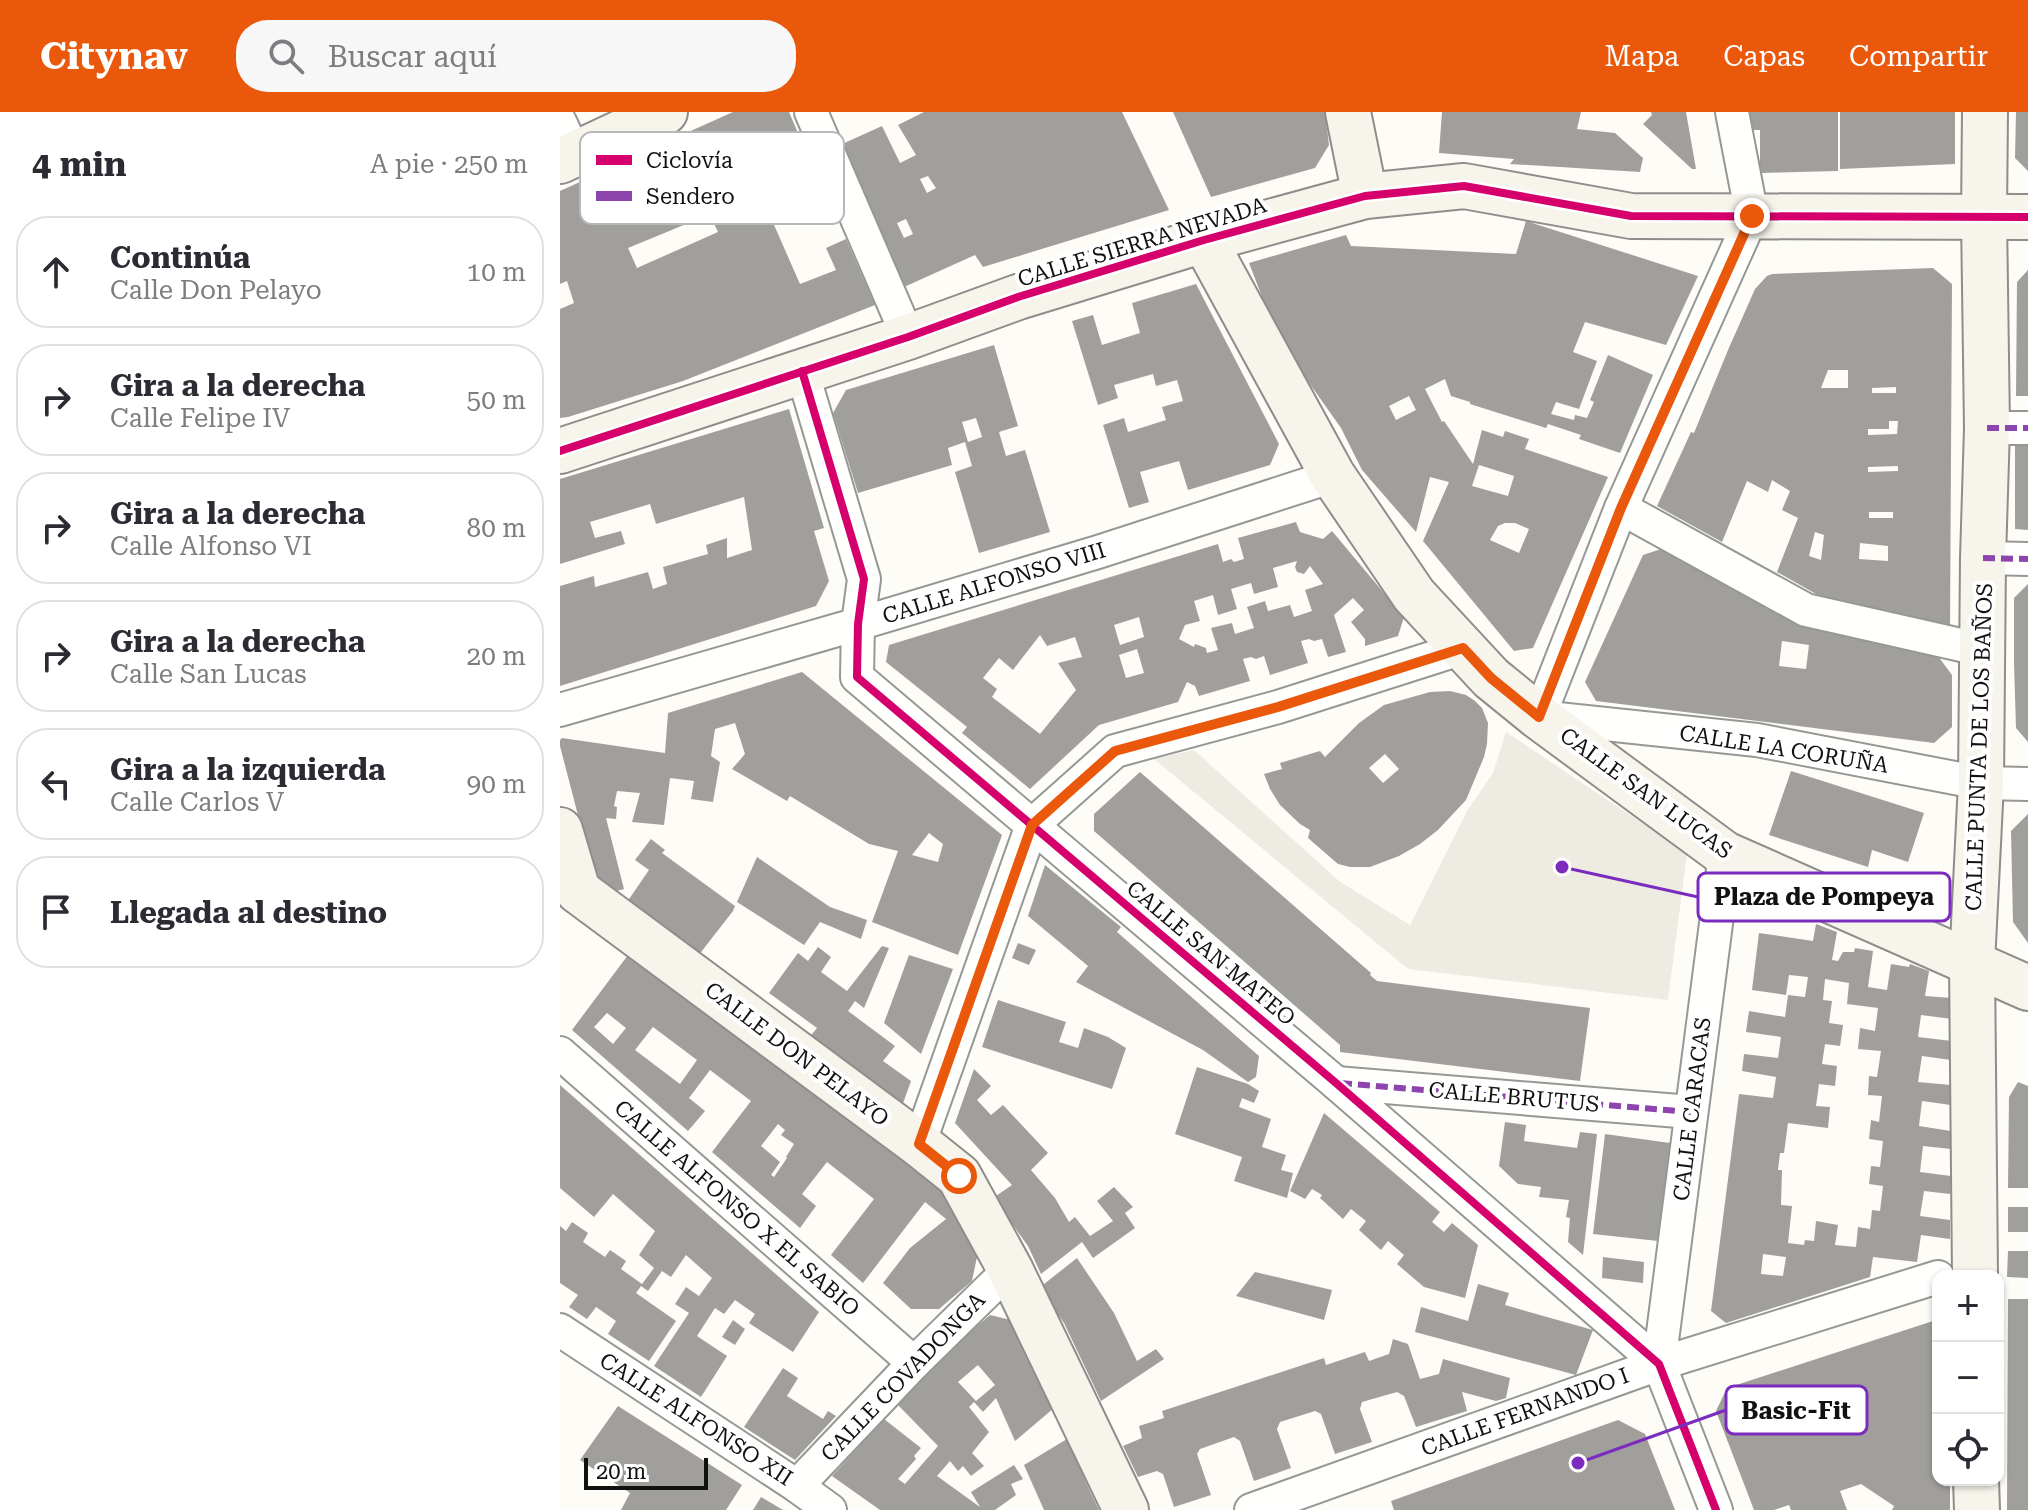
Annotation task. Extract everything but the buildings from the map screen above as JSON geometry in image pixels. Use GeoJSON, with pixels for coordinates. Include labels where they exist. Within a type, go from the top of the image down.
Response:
{"type":"FeatureCollection","features":[{"type":"Feature","properties":{"kind":"street"},"geometry":{"type":"LineString","coordinates":[[604,132],[665,112]]}},
{"type":"Feature","properties":{"kind":"street"},"geometry":{"type":"LineString","coordinates":[[811,112],[820,132]]}},
{"type":"Feature","properties":{"kind":"street"},"geometry":{"type":"LineString","coordinates":[[1348,112],[1365,196]]}},
{"type":"Feature","properties":{"kind":"street"},"geometry":{"type":"LineString","coordinates":[[1539,717],[1621,508],[1752,216],[1732,112]]}},
{"type":"Feature","properties":{"kind":"street","name":"CALLE PUNTA DE LOS BAÑOS"},"geometry":{"type":"LineString","coordinates":[[1958,1270],[1981,783],[1983,558],[2008,428],[1984,217],[1985,112]]}},
{"type":"Feature","properties":{"kind":"street","name":"CALLE SIERRA NEVADA"},"geometry":{"type":"LineString","coordinates":[[560,451],[908,337],[1018,297],[1204,240],[1365,196],[1464,186],[1631,216],[2028,217]]}},
{"type":"Feature","properties":{"kind":"street"},"geometry":{"type":"LineString","coordinates":[[844,189],[908,337]]}},
{"type":"Feature","properties":{"kind":"street","name":"CALLE SAN LUCAS"},"geometry":{"type":"LineString","coordinates":[[1204,240],[1333,476],[1414,595],[1491,678],[1725,854],[2028,988]]}},
{"type":"Feature","properties":{"kind":"street","name":"CALLE SAN MATEO"},"geometry":{"type":"LineString","coordinates":[[802,371],[864,579],[858,624],[857,677],[1336,1083],[1659,1364],[1716,1510]]}},
{"type":"Feature","properties":{"kind":"street","name":"CALLE ALFONSO VIII"},"geometry":{"type":"LineString","coordinates":[[560,710],[1098,552],[1333,476]]}},
{"type":"Feature","properties":{"kind":"street"},"geometry":{"type":"LineString","coordinates":[[1621,508],[1806,610],[1983,650]]}},
{"type":"Feature","properties":{"kind":"street"},"geometry":{"type":"LineString","coordinates":[[1983,558],[2028,559]]}},
{"type":"Feature","properties":{"kind":"street"},"geometry":{"type":"LineString","coordinates":[[919,1144],[1032,825],[1115,751],[1278,707],[1463,648]]}},
{"type":"Feature","properties":{"kind":"street","name":"CALLE LA CORUÑA"},"geometry":{"type":"LineString","coordinates":[[1539,717],[1757,740],[1981,783],[2028,784]]}},
{"type":"Feature","properties":{"kind":"street","name":"CALLE DON PELAYO"},"geometry":{"type":"LineString","coordinates":[[560,830],[569,901],[919,1144],[959,1176],[1010,1269],[1126,1510]]}},
{"type":"Feature","properties":{"kind":"street","name":"CALLE CARACAS"},"geometry":{"type":"LineString","coordinates":[[1659,1364],[1725,854]]}},
{"type":"Feature","properties":{"kind":"street","name":"CALLE ALFONSO X EL SABIO"},"geometry":{"type":"LineString","coordinates":[[560,1053],[914,1363]]}},
{"type":"Feature","properties":{"kind":"street","name":"CALLE BRUTUS"},"geometry":{"type":"LineString","coordinates":[[1336,1083],[1691,1112]]}},
{"type":"Feature","properties":{"kind":"street","name":"CALLE COVADONGA"},"geometry":{"type":"LineString","coordinates":[[797,1486],[914,1363],[1010,1269]]}},
{"type":"Feature","properties":{"kind":"street","name":"CALLE FERNANDO I"},"geometry":{"type":"LineString","coordinates":[[1251,1510],[1659,1364],[1932,1282]]}},
{"type":"Feature","properties":{"kind":"street","name":"CALLE ALFONSO XII"},"geometry":{"type":"LineString","coordinates":[[560,1330],[830,1510]]}},
{"type":"Feature","properties":{"kind":"street"},"geometry":{"type":"LineString","coordinates":[[1976,1486],[1977,1510]]}},
{"type":"Feature","properties":{"kind":"shaded area"},"geometry":{"type":"Polygon","coordinates":[[[1506,732],[1687,853],[1668,1000],[1408,969],[1154,759],[1194,750],[1339,881],[1410,925],[1467,811],[1493,773],[1506,732]]]}},
{"type":"Feature","properties":{"kind":"marked path"},"geometry":{"type":"LineString","coordinates":[[1987,428],[2028,428]]}},
{"type":"Feature","properties":{"kind":"marked path"},"geometry":{"type":"LineString","coordinates":[[1983,558],[2028,559]]}},
{"type":"Feature","properties":{"kind":"marked path"},"geometry":{"type":"LineString","coordinates":[[1340,1083],[1691,1112]]}},
{"type":"Feature","properties":{"kind":"cycle path"},"geometry":{"type":"LineString","coordinates":[[560,451],[908,337],[1018,297],[1204,240],[1365,196],[1464,186],[1631,216],[2028,217]]}},
{"type":"Feature","properties":{"kind":"cycle path"},"geometry":{"type":"LineString","coordinates":[[802,371],[864,579],[858,624],[857,677],[1336,1083],[1659,1364],[1716,1510]]}},
{"type":"Feature","properties":{"kind":"place","name":"Plaza de Pompeya"},"geometry":{"type":"Point","coordinates":[1562,867]}},
{"type":"Feature","properties":{"kind":"place","name":"Basic-Fit"},"geometry":{"type":"Point","coordinates":[1578,1463]}},
{"type":"Feature","properties":{"kind":"route"},"geometry":{"type":"LineString","coordinates":[[959,1176],[919,1144],[1032,825],[1115,751],[1278,707],[1463,648],[1491,678],[1539,717],[1621,508],[1752,216]]}}]}
